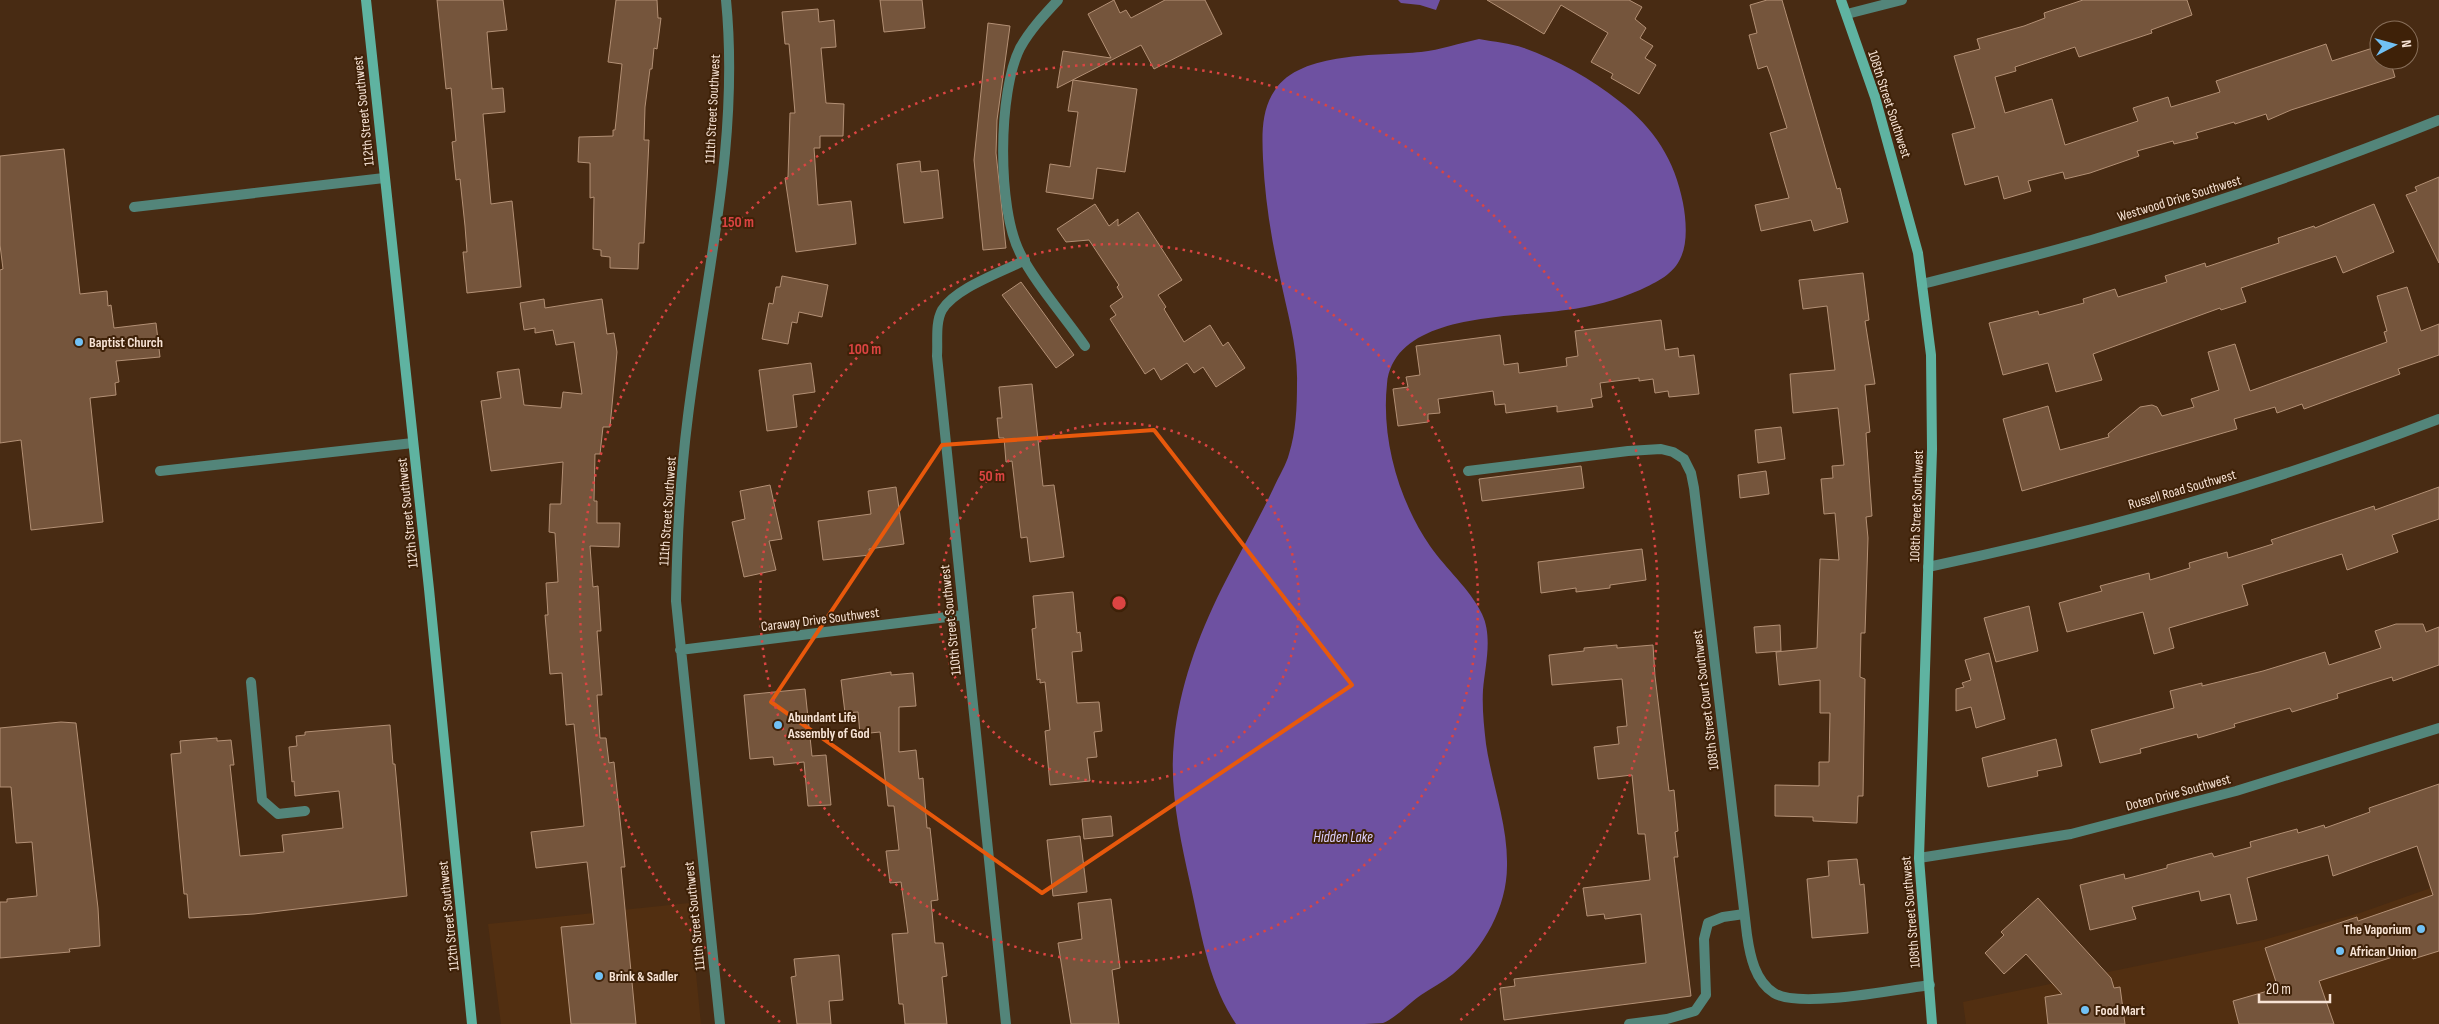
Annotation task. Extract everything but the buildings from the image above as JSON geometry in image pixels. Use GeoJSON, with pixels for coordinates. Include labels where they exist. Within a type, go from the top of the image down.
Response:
{"type":"FeatureCollection","features":[{"type":"Feature","properties":{"kind":"street","name":"112th Street Southwest"},"geometry":{"type":"LineString","coordinates":[[366,0],[472,1024]]}},
{"type":"Feature","properties":{"kind":"street","name":"111th Street Southwest"},"geometry":{"type":"LineString","coordinates":[[720,1024],[676,601],[677,535],[688,417],[716,230],[728,120],[730,69],[726,0]]}},
{"type":"Feature","properties":{"kind":"street"},"geometry":{"type":"LineString","coordinates":[[1058,0],[1038,22],[1020,48],[1010,74],[1004,106],[1003,153],[1005,186],[1011,222],[1019,251],[1085,346]]}},
{"type":"Feature","properties":{"kind":"street","name":"108th Street Southwest"},"geometry":{"type":"LineString","coordinates":[[1841,0],[1896,168],[1918,252],[1931,355],[1932,449],[1919,858],[1932,1024]]}},
{"type":"Feature","properties":{"kind":"street"},"geometry":{"type":"LineString","coordinates":[[1847,14],[1902,0]]}},
{"type":"Feature","properties":{"kind":"street","name":"Westwood Drive Southwest"},"geometry":{"type":"LineString","coordinates":[[1922,284],[2097,238],[2192,210],[2286,178],[2439,120]]}},
{"type":"Feature","properties":{"kind":"street"},"geometry":{"type":"LineString","coordinates":[[134,207],[384,178]]}},
{"type":"Feature","properties":{"kind":"street","name":"110th Street Southwest"},"geometry":{"type":"LineString","coordinates":[[1006,1024],[937,356],[942,311],[958,294],[1025,260]]}},
{"type":"Feature","properties":{"kind":"street","name":"Russell Road Southwest"},"geometry":{"type":"LineString","coordinates":[[1928,567],[2029,545],[2198,500],[2304,468],[2439,419]]}},
{"type":"Feature","properties":{"kind":"street"},"geometry":{"type":"LineString","coordinates":[[160,471],[413,443]]}},
{"type":"Feature","properties":{"kind":"street","name":"108th Street Court Southwest"},"geometry":{"type":"LineString","coordinates":[[1468,470],[1648,449],[1673,452],[1684,459],[1688,466],[1696,501],[1744,914],[1754,966],[1767,987],[1780,996],[1796,998],[1822,998],[1930,985]]}},
{"type":"Feature","properties":{"kind":"street","name":"Caraway Drive Southwest"},"geometry":{"type":"LineString","coordinates":[[680,650],[963,615]]}},
{"type":"Feature","properties":{"kind":"street"},"geometry":{"type":"LineString","coordinates":[[251,682],[262,800],[278,814],[305,811]]}},
{"type":"Feature","properties":{"kind":"street","name":"Doten Drive Southwest"},"geometry":{"type":"LineString","coordinates":[[1919,858],[2071,834],[2236,791],[2439,728]]}},
{"type":"Feature","properties":{"kind":"street"},"geometry":{"type":"LineString","coordinates":[[1629,1024],[1668,1019],[1695,1012],[1706,995],[1704,939],[1708,923],[1723,917],[1744,914]]}},
{"type":"Feature","properties":{"kind":"highlighted area"},"geometry":{"type":"Polygon","coordinates":[[[1154,430],[1352,685],[1042,893],[771,702],[942,445],[1154,430]]]}},
{"type":"Feature","properties":{"kind":"shaded area"},"geometry":{"type":"Polygon","coordinates":[[[2439,885],[2439,1024],[1966,1024],[1963,1002],[2263,940],[2360,913],[2439,885]]]}},
{"type":"Feature","properties":{"kind":"shaded area"},"geometry":{"type":"Polygon","coordinates":[[[689,903],[701,1024],[501,1024],[488,924],[689,903]]]}},
{"type":"Feature","properties":{"kind":"water"},"geometry":{"type":"Polygon","coordinates":[[[1398,0],[1440,0],[1436,10],[1420,5],[1401,3],[1398,0]]]}},
{"type":"Feature","properties":{"kind":"water","name":"Hidden Lake"},"geometry":{"type":"Polygon","coordinates":[[[1479,39],[1519,46],[1561,64],[1609,93],[1643,122],[1661,146],[1675,173],[1686,223],[1686,238],[1683,251],[1678,263],[1669,273],[1653,284],[1631,294],[1604,303],[1575,309],[1459,323],[1433,331],[1410,343],[1395,360],[1387,384],[1386,405],[1390,448],[1401,489],[1409,509],[1430,546],[1477,605],[1482,614],[1487,632],[1483,717],[1486,744],[1507,851],[1506,881],[1503,897],[1492,926],[1475,952],[1464,964],[1388,1021],[1365,1024],[1236,1024],[1226,1008],[1212,974],[1202,938],[1179,831],[1174,795],[1173,759],[1180,701],[1205,625],[1288,458],[1295,428],[1296,356],[1267,204],[1263,150],[1265,114],[1270,98],[1275,90],[1287,77],[1303,68],[1322,62],[1363,55],[1428,51],[1479,39]]]}},
{"type":"Feature","properties":{"kind":"place","name":"Baptist Church"},"geometry":{"type":"Point","coordinates":[79,342]}},
{"type":"Feature","properties":{"kind":"place","name":"Abundant Life Assembly of God"},"geometry":{"type":"Point","coordinates":[778,725]}},
{"type":"Feature","properties":{"kind":"place","name":"The Vaporium"},"geometry":{"type":"Point","coordinates":[2421,929]}},
{"type":"Feature","properties":{"kind":"place","name":"African Union"},"geometry":{"type":"Point","coordinates":[2340,951]}},
{"type":"Feature","properties":{"kind":"place","name":"Brink & Sadler"},"geometry":{"type":"Point","coordinates":[599,976]}},
{"type":"Feature","properties":{"kind":"place","name":"Food Mart"},"geometry":{"type":"Point","coordinates":[2085,1010]}}]}
